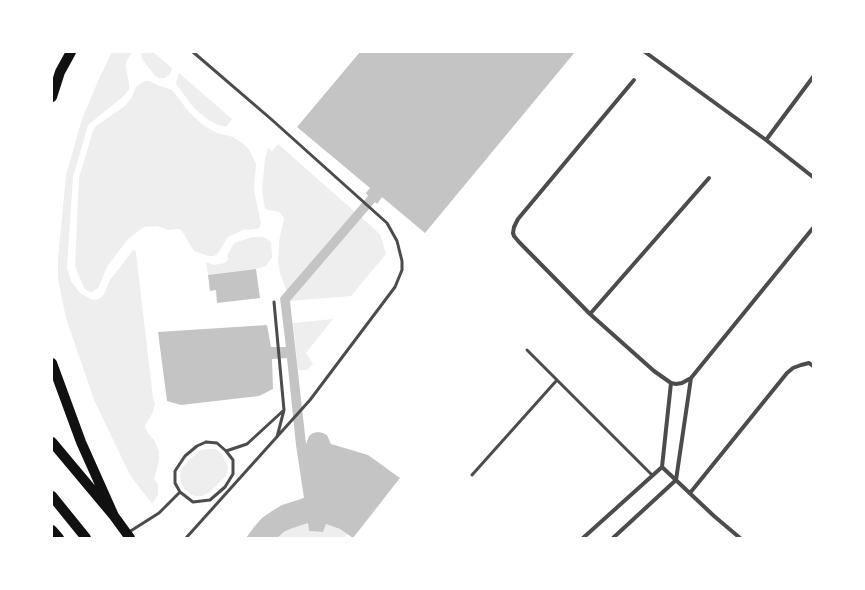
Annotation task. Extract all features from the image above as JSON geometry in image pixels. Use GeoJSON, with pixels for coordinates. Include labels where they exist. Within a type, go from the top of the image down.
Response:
{"type":"FeatureCollection","features":[{"type":"Feature","properties":{"kind":"main road"},"geometry":{"type":"LineString","coordinates":[[52,97],[60,72],[71,52]]}},
{"type":"Feature","properties":{"kind":"main road"},"geometry":{"type":"LineString","coordinates":[[52,363],[81,442],[114,516]]}},
{"type":"Feature","properties":{"kind":"main road"},"geometry":{"type":"LineString","coordinates":[[52,442],[129,536]]}},
{"type":"Feature","properties":{"kind":"main road"},"geometry":{"type":"LineString","coordinates":[[52,496],[86,538]]}},
{"type":"Feature","properties":{"kind":"main road"},"geometry":{"type":"LineString","coordinates":[[52,530],[59,538]]}},
{"type":"Feature","properties":{"kind":"street"},"geometry":{"type":"LineString","coordinates":[[648,53],[766,140],[813,177]]}},
{"type":"Feature","properties":{"kind":"street"},"geometry":{"type":"LineString","coordinates":[[766,140],[813,77]]}},
{"type":"Feature","properties":{"kind":"street"},"geometry":{"type":"LineString","coordinates":[[634,80],[518,219],[514,227],[514,236],[590,314],[654,371],[671,383],[676,384],[692,378],[813,228]]}},
{"type":"Feature","properties":{"kind":"street"},"geometry":{"type":"LineString","coordinates":[[590,314],[709,178]]}},
{"type":"Feature","properties":{"kind":"street"},"geometry":{"type":"LineString","coordinates":[[690,493],[787,373],[793,368],[801,365],[809,363],[813,366]]}},
{"type":"Feature","properties":{"kind":"street"},"geometry":{"type":"LineString","coordinates":[[614,538],[676,480],[692,378]]}},
{"type":"Feature","properties":{"kind":"street"},"geometry":{"type":"LineString","coordinates":[[582,538],[662,467],[671,383]]}},
{"type":"Feature","properties":{"kind":"street"},"geometry":{"type":"LineString","coordinates":[[662,467],[714,516],[740,538]]}},
{"type":"Feature","properties":{"kind":"lane"},"geometry":{"type":"LineString","coordinates":[[186,538],[310,400],[395,287],[402,270],[402,261],[397,241],[387,223],[271,119],[193,52]]}},
{"type":"Feature","properties":{"kind":"lane"},"geometry":{"type":"LineString","coordinates":[[274,302],[284,410],[276,438]]}},
{"type":"Feature","properties":{"kind":"lane"},"geometry":{"type":"LineString","coordinates":[[527,350],[652,475]]}},
{"type":"Feature","properties":{"kind":"lane"},"geometry":{"type":"LineString","coordinates":[[472,475],[557,380]]}},
{"type":"Feature","properties":{"kind":"lane"},"geometry":{"type":"LineString","coordinates":[[226,451],[247,444],[284,410]]}},
{"type":"Feature","properties":{"kind":"lane"},"geometry":{"type":"LineString","coordinates":[[206,442],[217,443],[233,460],[233,474],[225,487],[210,500],[193,502],[180,492],[175,483],[175,471],[185,456],[196,446],[206,442]]}},
{"type":"Feature","properties":{"kind":"lane"},"geometry":{"type":"LineString","coordinates":[[129,536],[159,512],[180,492]]}},
{"type":"Feature","properties":{"kind":"shaded area"},"geometry":{"type":"Polygon","coordinates":[[[112,52],[132,52],[126,62],[129,89],[125,95],[88,125],[73,177],[67,268],[71,281],[80,293],[93,300],[99,299],[104,294],[110,280],[133,250],[135,250],[153,398],[155,404],[153,412],[145,426],[159,451],[159,461],[154,479],[158,484],[158,495],[152,504],[130,475],[94,400],[66,318],[58,279],[58,259],[66,175],[82,119],[112,52]]]}},
{"type":"Feature","properties":{"kind":"shaded area"},"geometry":{"type":"Polygon","coordinates":[[[141,52],[153,52],[172,68],[170,74],[165,78],[155,76],[142,59],[141,52]]]}},
{"type":"Feature","properties":{"kind":"shaded area"},"geometry":{"type":"Polygon","coordinates":[[[179,73],[232,119],[226,127],[207,119],[194,108],[176,84],[179,73]]]}},
{"type":"Feature","properties":{"kind":"shaded area"},"geometry":{"type":"Polygon","coordinates":[[[145,81],[149,81],[172,90],[189,112],[203,125],[217,133],[233,137],[245,145],[250,151],[256,164],[254,190],[261,224],[259,228],[243,230],[228,237],[218,253],[214,256],[208,256],[194,251],[182,231],[179,229],[168,230],[157,226],[144,227],[129,238],[108,265],[98,288],[92,292],[89,292],[84,288],[75,266],[79,178],[93,131],[96,126],[125,106],[132,97],[136,87],[145,81]]]}},
{"type":"Feature","properties":{"kind":"shaded area"},"geometry":{"type":"Polygon","coordinates":[[[278,144],[380,234],[386,254],[351,296],[290,301],[280,273],[278,261],[279,241],[284,218],[279,212],[265,209],[262,190],[265,158],[268,148],[272,151],[278,144]]]}},
{"type":"Feature","properties":{"kind":"shaded area"},"geometry":{"type":"Polygon","coordinates":[[[252,237],[264,237],[271,242],[272,257],[266,266],[256,269],[208,275],[206,262],[214,265],[225,263],[228,260],[228,254],[234,243],[252,237]]]}},
{"type":"Feature","properties":{"kind":"shaded area"},"geometry":{"type":"Polygon","coordinates":[[[333,319],[306,353],[313,364],[307,370],[298,370],[293,323],[333,319]]]}},
{"type":"Feature","properties":{"kind":"shaded area"},"geometry":{"type":"Polygon","coordinates":[[[215,449],[221,453],[228,467],[226,476],[210,492],[202,496],[195,496],[190,494],[185,489],[181,483],[180,475],[183,467],[190,459],[201,450],[215,449]]]}},
{"type":"Feature","properties":{"kind":"shaded area"},"geometry":{"type":"Polygon","coordinates":[[[308,523],[309,531],[323,532],[326,524],[340,529],[347,534],[345,538],[280,538],[279,536],[290,529],[308,523]]]}},
{"type":"Feature","properties":{"kind":"building"},"geometry":{"type":"Polygon","coordinates":[[[360,52],[575,52],[425,233],[382,197],[377,204],[375,202],[290,301],[306,444],[309,436],[313,433],[323,433],[327,435],[331,444],[368,455],[400,478],[353,538],[340,529],[326,524],[323,532],[309,531],[308,523],[290,529],[277,538],[246,538],[262,518],[272,511],[282,505],[304,498],[296,445],[287,358],[272,359],[273,389],[259,396],[181,405],[167,401],[158,332],[267,325],[271,347],[286,347],[280,298],[368,196],[366,193],[370,188],[297,127],[360,52]]]}},
{"type":"Feature","properties":{"kind":"building"},"geometry":{"type":"Polygon","coordinates":[[[256,269],[260,298],[217,303],[216,290],[210,291],[208,275],[256,269]]]}}]}
